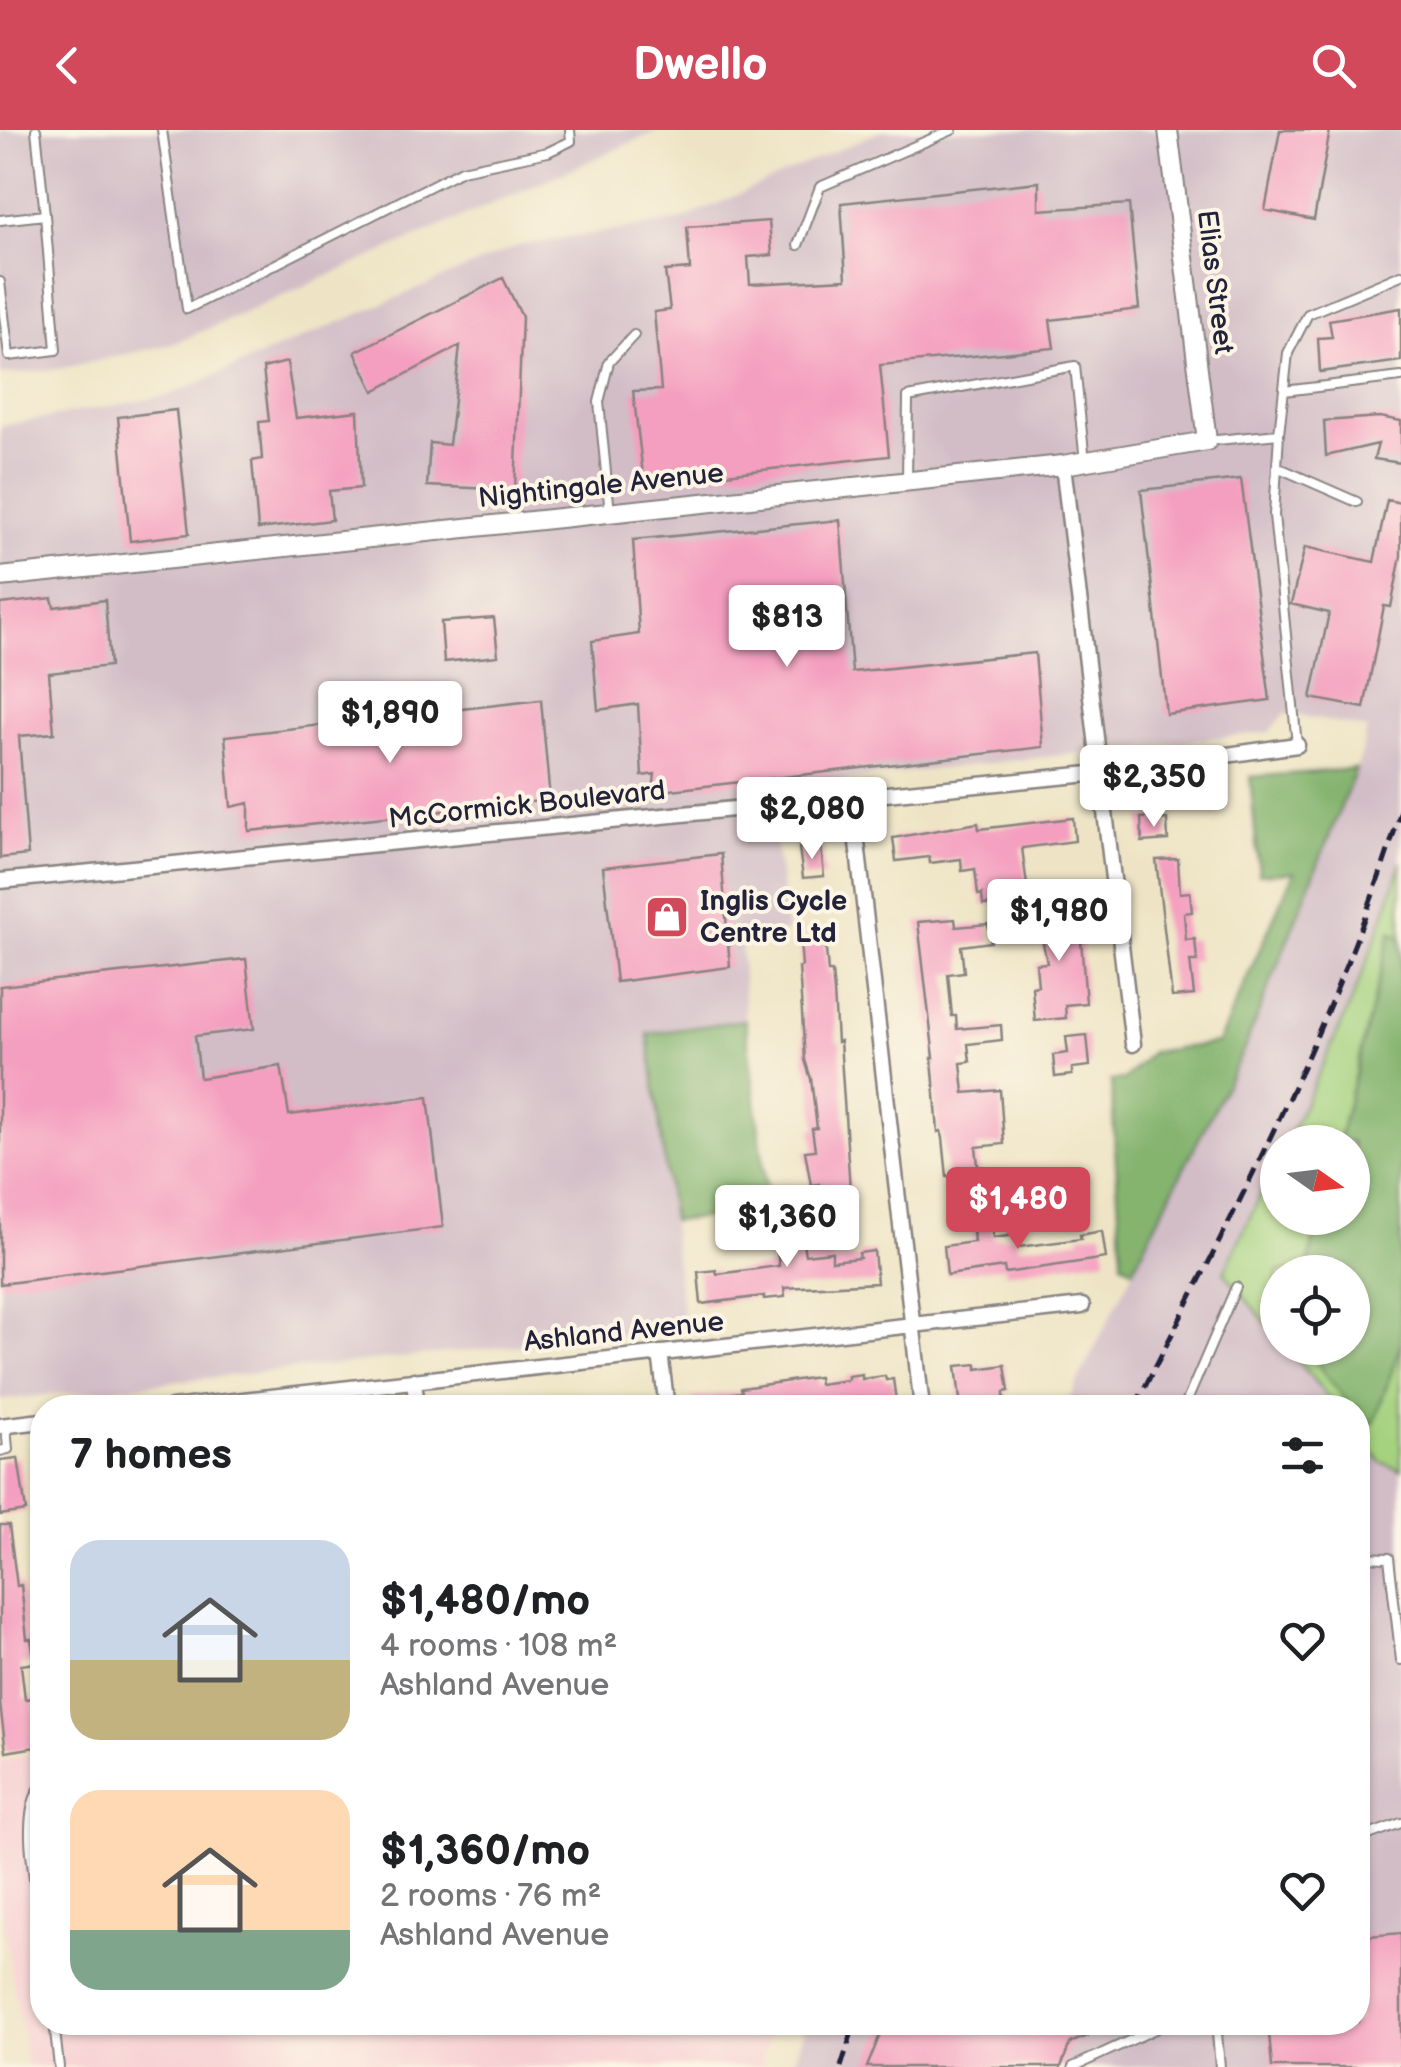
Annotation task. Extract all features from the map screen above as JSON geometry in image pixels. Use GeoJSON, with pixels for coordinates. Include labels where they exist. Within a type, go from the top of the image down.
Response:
{"type":"FeatureCollection","features":[{"type":"Feature","properties":{"kind":"street","name":"Elias Street"},"geometry":{"type":"LineString","coordinates":[[1168,130],[1207,442]]}},
{"type":"Feature","properties":{"kind":"street","name":"Nightingale Avenue"},"geometry":{"type":"LineString","coordinates":[[0,577],[1063,465],[1207,442]]}},
{"type":"Feature","properties":{"kind":"street"},"geometry":{"type":"LineString","coordinates":[[1063,465],[1133,1044]]}},
{"type":"Feature","properties":{"kind":"street","name":"McCormick Boulevard"},"geometry":{"type":"LineString","coordinates":[[0,881],[1100,773],[1298,744]]}},
{"type":"Feature","properties":{"kind":"street"},"geometry":{"type":"LineString","coordinates":[[852,799],[921,1395]]}},
{"type":"Feature","properties":{"kind":"street","name":"Ashland Avenue"},"geometry":{"type":"LineString","coordinates":[[284,1395],[1082,1306]]}},
{"type":"Feature","properties":{"kind":"street"},"geometry":{"type":"LineString","coordinates":[[660,1353],[665,1395]]}},
{"type":"Feature","properties":{"kind":"street"},"geometry":{"type":"LineString","coordinates":[[414,1380],[416,1395]]}},
{"type":"Feature","properties":{"kind":"street"},"geometry":{"type":"LineString","coordinates":[[3,1425],[30,1422]]}},
{"type":"Feature","properties":{"kind":"lane"},"geometry":{"type":"LineString","coordinates":[[0,282],[9,356],[56,350],[36,130]]}},
{"type":"Feature","properties":{"kind":"lane"},"geometry":{"type":"LineString","coordinates":[[162,130],[186,309],[462,170],[548,152],[571,141],[570,130]]}},
{"type":"Feature","properties":{"kind":"lane"},"geometry":{"type":"LineString","coordinates":[[798,246],[820,187],[952,130]]}},
{"type":"Feature","properties":{"kind":"lane"},"geometry":{"type":"LineString","coordinates":[[0,220],[45,215]]}},
{"type":"Feature","properties":{"kind":"lane"},"geometry":{"type":"LineString","coordinates":[[1298,744],[1274,515],[1288,352],[1308,314],[1401,275]]}},
{"type":"Feature","properties":{"kind":"lane"},"geometry":{"type":"LineString","coordinates":[[610,513],[599,402],[609,362],[634,335]]}},
{"type":"Feature","properties":{"kind":"lane"},"geometry":{"type":"LineString","coordinates":[[908,481],[908,397],[1075,366],[1085,462]]}},
{"type":"Feature","properties":{"kind":"lane"},"geometry":{"type":"LineString","coordinates":[[1284,391],[1401,377]]}},
{"type":"Feature","properties":{"kind":"lane"},"geometry":{"type":"LineString","coordinates":[[1207,442],[1278,434]]}},
{"type":"Feature","properties":{"kind":"lane"},"geometry":{"type":"LineString","coordinates":[[1277,467],[1357,502]]}},
{"type":"Feature","properties":{"kind":"lane"},"geometry":{"type":"LineString","coordinates":[[1190,1395],[1236,1287]]}},
{"type":"Feature","properties":{"kind":"lane"},"geometry":{"type":"LineString","coordinates":[[0,1451],[8,1449],[3,1425]]}},
{"type":"Feature","properties":{"kind":"lane"},"geometry":{"type":"LineString","coordinates":[[1370,1557],[1389,1558],[1401,1660]]}},
{"type":"Feature","properties":{"kind":"lane"},"geometry":{"type":"LineString","coordinates":[[1370,1835],[1401,1823]]}},
{"type":"Feature","properties":{"kind":"lane"},"geometry":{"type":"LineString","coordinates":[[55,2035],[59,2067]]}},
{"type":"Feature","properties":{"kind":"lane"},"geometry":{"type":"LineString","coordinates":[[1073,2067],[1142,2035]]}},
{"type":"Feature","properties":{"kind":"lane"},"geometry":{"type":"LineString","coordinates":[[1217,2035],[1220,2067]]}},
{"type":"Feature","properties":{"kind":"shaded area"},"geometry":{"type":"Polygon","coordinates":[[[0,130],[660,130],[173,344],[59,369],[0,375],[0,130]]]}},
{"type":"Feature","properties":{"kind":"shaded area"},"geometry":{"type":"Polygon","coordinates":[[[883,130],[1401,130],[1401,862],[1386,914],[1344,1021],[1294,1125],[1260,1125],[1260,1196],[1224,1272],[1260,1316],[1260,1365],[1301,1365],[1326,1395],[1071,1395],[1244,1049],[1357,769],[1367,729],[1285,713],[1269,732],[769,788],[787,931],[741,936],[745,1020],[648,1035],[684,1328],[0,1400],[0,426],[167,396],[518,246],[681,220],[883,130]]]}},
{"type":"Feature","properties":{"kind":"shaded area"},"geometry":{"type":"Polygon","coordinates":[[[1370,1448],[1381,1462],[1401,1470],[1401,2067],[792,2067],[802,2035],[1370,2035],[1370,1448]]]}},
{"type":"Feature","properties":{"kind":"shaded area"},"geometry":{"type":"Polygon","coordinates":[[[30,1755],[30,2035],[769,2035],[760,2067],[27,2067],[0,1903],[0,1761],[30,1755]]]}},
{"type":"Feature","properties":{"kind":"green space"},"geometry":{"type":"Polygon","coordinates":[[[1356,769],[1244,1049],[1133,1269],[1122,1262],[1111,1081],[1124,1080],[1151,1052],[1218,1043],[1294,872],[1259,874],[1250,777],[1356,769]]]}},
{"type":"Feature","properties":{"kind":"green space"},"geometry":{"type":"Polygon","coordinates":[[[1401,862],[1401,1470],[1381,1462],[1370,1448],[1370,1395],[1326,1395],[1301,1365],[1370,1365],[1370,1255],[1260,1255],[1260,1316],[1224,1272],[1260,1196],[1260,1235],[1370,1235],[1370,1125],[1294,1125],[1364,970],[1401,862]]]}},
{"type":"Feature","properties":{"kind":"green space"},"geometry":{"type":"Polygon","coordinates":[[[1391,931],[1401,938],[1401,1344],[1374,1423],[1370,1421],[1370,1395],[1342,1395],[1319,1365],[1370,1365],[1370,1255],[1310,1255],[1315,1235],[1370,1235],[1370,1125],[1342,1125],[1391,931]]]}},
{"type":"Feature","properties":{"kind":"green space"},"geometry":{"type":"Polygon","coordinates":[[[745,1020],[769,1210],[672,1221],[648,1034],[745,1020]]]}},
{"type":"Feature","properties":{"kind":"building"},"geometry":{"type":"Polygon","coordinates":[[[1280,130],[1330,130],[1314,220],[1265,210],[1280,130]]]}},
{"type":"Feature","properties":{"kind":"building"},"geometry":{"type":"Polygon","coordinates":[[[1039,182],[1039,210],[1129,204],[1139,309],[1050,320],[1054,348],[880,365],[889,456],[644,483],[633,391],[661,390],[654,312],[670,310],[665,271],[690,269],[687,227],[769,221],[772,255],[748,257],[750,284],[846,279],[841,203],[1039,182]]]}},
{"type":"Feature","properties":{"kind":"building"},"geometry":{"type":"Polygon","coordinates":[[[503,278],[522,317],[515,490],[427,486],[430,443],[449,445],[460,346],[374,391],[355,352],[503,278]]]}},
{"type":"Feature","properties":{"kind":"building"},"geometry":{"type":"Polygon","coordinates":[[[1401,308],[1401,361],[1320,372],[1318,338],[1332,337],[1329,320],[1401,308]]]}},
{"type":"Feature","properties":{"kind":"building"},"geometry":{"type":"Polygon","coordinates":[[[287,362],[296,418],[358,411],[361,488],[329,491],[332,520],[258,529],[252,461],[262,459],[259,422],[269,421],[263,368],[287,362]]]}},
{"type":"Feature","properties":{"kind":"building"},"geometry":{"type":"Polygon","coordinates":[[[176,410],[189,534],[130,541],[118,417],[176,410]]]}},
{"type":"Feature","properties":{"kind":"building"},"geometry":{"type":"Polygon","coordinates":[[[1380,417],[1401,421],[1401,463],[1374,459],[1378,444],[1326,456],[1324,421],[1380,417]]]}},
{"type":"Feature","properties":{"kind":"building"},"geometry":{"type":"Polygon","coordinates":[[[1241,479],[1270,700],[1166,714],[1141,490],[1241,479]]]}},
{"type":"Feature","properties":{"kind":"building"},"geometry":{"type":"Polygon","coordinates":[[[1387,500],[1401,503],[1401,556],[1391,607],[1384,606],[1364,708],[1311,698],[1329,613],[1291,604],[1305,547],[1374,562],[1387,500]]]}},
{"type":"Feature","properties":{"kind":"building"},"geometry":{"type":"Polygon","coordinates":[[[840,520],[852,672],[1035,653],[1043,747],[653,792],[655,774],[642,776],[638,704],[598,710],[592,641],[639,634],[633,540],[840,520]]]}},
{"type":"Feature","properties":{"kind":"building"},"geometry":{"type":"Polygon","coordinates":[[[52,598],[54,607],[105,600],[110,666],[49,673],[54,733],[19,736],[28,855],[0,858],[0,604],[52,598]]]}},
{"type":"Feature","properties":{"kind":"building"},"geometry":{"type":"Polygon","coordinates":[[[494,618],[498,656],[444,662],[441,622],[494,618]]]}},
{"type":"Feature","properties":{"kind":"building"},"geometry":{"type":"Polygon","coordinates":[[[541,700],[550,800],[249,831],[249,803],[231,807],[225,736],[541,700]]]}},
{"type":"Feature","properties":{"kind":"building"},"geometry":{"type":"Polygon","coordinates":[[[1073,818],[1075,841],[1022,848],[1029,900],[983,905],[975,869],[962,871],[961,859],[930,863],[929,857],[896,861],[893,838],[978,823],[979,829],[1073,818]]]}},
{"type":"Feature","properties":{"kind":"building"},"geometry":{"type":"Polygon","coordinates":[[[1141,818],[1167,819],[1168,840],[1142,842],[1141,818]]]}},
{"type":"Feature","properties":{"kind":"building"},"geometry":{"type":"Polygon","coordinates":[[[821,846],[824,876],[803,878],[799,848],[821,846]]]}},
{"type":"Feature","properties":{"kind":"building","name":"Inglis Cycle Centre Ltd"},"geometry":{"type":"Polygon","coordinates":[[[721,854],[730,967],[616,982],[603,867],[721,854]]]}},
{"type":"Feature","properties":{"kind":"building"},"geometry":{"type":"Polygon","coordinates":[[[1178,859],[1180,893],[1190,892],[1192,912],[1184,913],[1186,940],[1195,939],[1197,961],[1190,961],[1194,995],[1172,997],[1156,860],[1178,859]]]}},
{"type":"Feature","properties":{"kind":"building"},"geometry":{"type":"Polygon","coordinates":[[[1074,905],[1075,915],[1079,915],[1086,1003],[1065,1005],[1066,1018],[1035,1021],[1032,987],[1038,986],[1036,964],[1047,963],[1036,908],[1074,905]]]}},
{"type":"Feature","properties":{"kind":"building"},"geometry":{"type":"Polygon","coordinates":[[[955,919],[956,927],[988,924],[991,942],[961,946],[964,972],[948,974],[957,1029],[1001,1025],[1002,1040],[968,1044],[970,1062],[961,1063],[964,1093],[1000,1090],[1004,1144],[976,1147],[979,1174],[947,1177],[943,1138],[938,1132],[934,1058],[918,922],[955,919]]]}},
{"type":"Feature","properties":{"kind":"building"},"geometry":{"type":"Polygon","coordinates":[[[825,938],[828,972],[832,972],[837,1042],[840,1041],[850,1190],[820,1194],[819,1184],[811,1185],[805,1151],[815,1150],[812,1129],[817,1128],[805,1060],[799,967],[800,941],[825,938]]]}},
{"type":"Feature","properties":{"kind":"building"},"geometry":{"type":"Polygon","coordinates":[[[246,959],[254,1029],[195,1036],[200,1078],[281,1066],[289,1115],[428,1097],[443,1227],[0,1284],[0,986],[246,959]]]}},
{"type":"Feature","properties":{"kind":"building"},"geometry":{"type":"Polygon","coordinates":[[[1087,1035],[1090,1066],[1072,1068],[1072,1075],[1055,1077],[1053,1055],[1068,1053],[1066,1037],[1087,1035]]]}},
{"type":"Feature","properties":{"kind":"building"},"geometry":{"type":"Polygon","coordinates":[[[798,1216],[805,1255],[832,1252],[832,1261],[860,1258],[859,1253],[874,1251],[877,1283],[784,1288],[785,1297],[701,1304],[698,1272],[716,1270],[717,1274],[779,1266],[773,1217],[798,1216]]]}},
{"type":"Feature","properties":{"kind":"building"},"geometry":{"type":"Polygon","coordinates":[[[991,1216],[993,1238],[1016,1235],[1018,1247],[1081,1239],[1080,1235],[1102,1231],[1106,1258],[1005,1273],[1004,1267],[947,1275],[944,1246],[974,1242],[972,1218],[991,1216]]]}},
{"type":"Feature","properties":{"kind":"building"},"geometry":{"type":"Polygon","coordinates":[[[977,1364],[977,1369],[1005,1365],[1009,1391],[1004,1395],[959,1395],[956,1366],[977,1364]]]}},
{"type":"Feature","properties":{"kind":"building"},"geometry":{"type":"Polygon","coordinates":[[[848,1376],[893,1379],[895,1395],[717,1395],[818,1377],[819,1384],[848,1380],[848,1376]]]}},
{"type":"Feature","properties":{"kind":"building"},"geometry":{"type":"Polygon","coordinates":[[[18,1458],[26,1511],[0,1515],[0,1460],[18,1458]]]}},
{"type":"Feature","properties":{"kind":"building"},"geometry":{"type":"Polygon","coordinates":[[[0,1525],[9,1525],[17,1586],[21,1585],[30,1639],[30,1664],[21,1665],[25,1699],[30,1698],[30,1748],[6,1752],[0,1704],[0,1525]]]}},
{"type":"Feature","properties":{"kind":"building"},"geometry":{"type":"Polygon","coordinates":[[[1401,1933],[1401,2067],[1272,2067],[1269,2035],[1370,2035],[1370,1936],[1401,1933]]]}},
{"type":"Feature","properties":{"kind":"building"},"geometry":{"type":"Polygon","coordinates":[[[880,2035],[1087,2035],[1070,2043],[1061,2067],[867,2067],[880,2035]]]}},
{"type":"Feature","properties":{"kind":"railway"},"geometry":{"type":"LineString","coordinates":[[1141,1395],[1246,1188],[1315,1040],[1401,810]]}},
{"type":"Feature","properties":{"kind":"railway"},"geometry":{"type":"LineString","coordinates":[[841,2067],[851,2035]]}},
{"type":"Feature","properties":{"kind":"place","name":"Inglis Cycle Centre Ltd"},"geometry":{"type":"Point","coordinates":[667,917]}}]}
